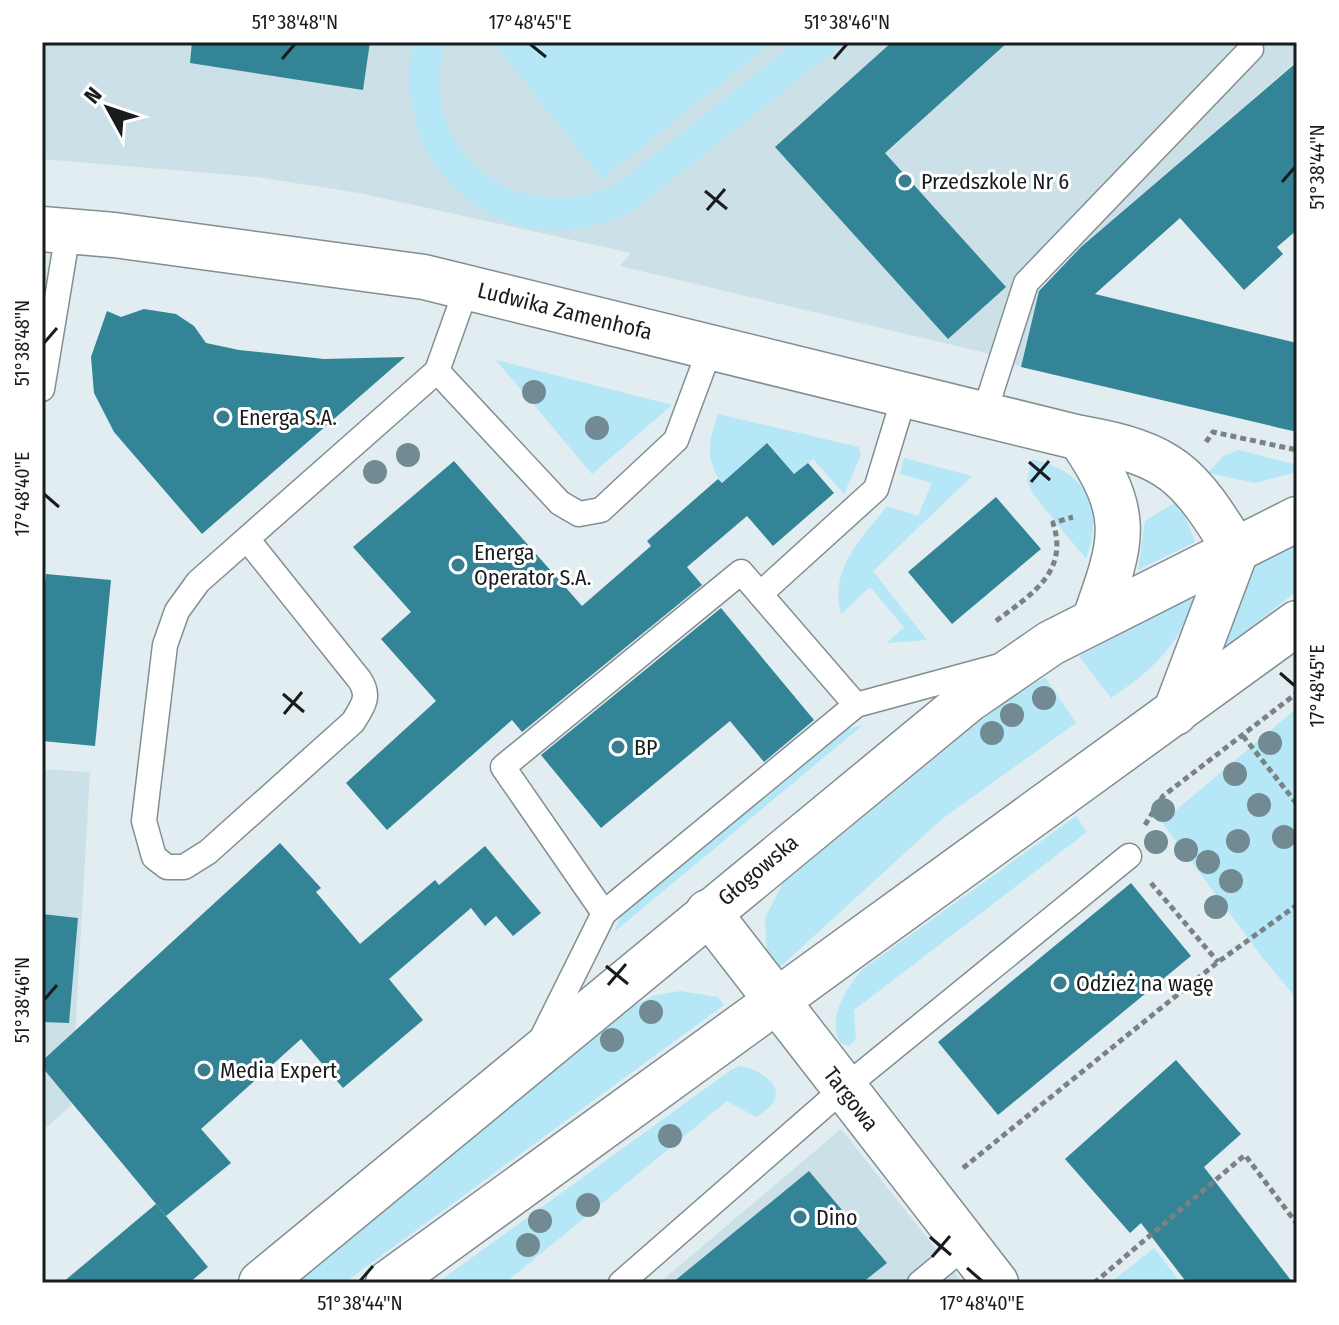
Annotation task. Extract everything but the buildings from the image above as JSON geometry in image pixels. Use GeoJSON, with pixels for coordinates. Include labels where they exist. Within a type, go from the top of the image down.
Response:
{"type":"FeatureCollection","features":[{"type":"Feature","properties":{"kind":"main road","name":"Ludwika Zamenhofa"},"geometry":{"type":"LineString","coordinates":[[55,230],[424,277],[1080,438],[1129,447],[1183,475],[1236,551]]}},
{"type":"Feature","properties":{"kind":"main road"},"geometry":{"type":"LineString","coordinates":[[1080,438],[1106,477],[1116,504],[1120,536],[1094,621]]}},
{"type":"Feature","properties":{"kind":"main road","name":"Głogowska"},"geometry":{"type":"LineString","coordinates":[[261,1283],[864,782],[1025,659],[1297,519]]}},
{"type":"Feature","properties":{"kind":"main road"},"geometry":{"type":"LineString","coordinates":[[1175,713],[1236,551]]}},
{"type":"Feature","properties":{"kind":"main road"},"geometry":{"type":"LineString","coordinates":[[388,1283],[1297,623]]}},
{"type":"Feature","properties":{"kind":"main road","name":"Targowa"},"geometry":{"type":"LineString","coordinates":[[708,912],[996,1283]]}},
{"type":"Feature","properties":{"kind":"lane"},"geometry":{"type":"LineString","coordinates":[[984,414],[1026,283],[1251,49]]}},
{"type":"Feature","properties":{"kind":"lane"},"geometry":{"type":"LineString","coordinates":[[42,389],[55,230]]}},
{"type":"Feature","properties":{"kind":"lane"},"geometry":{"type":"LineString","coordinates":[[247,539],[359,679],[366,689],[365,703],[353,722],[208,852],[184,867],[167,867],[154,857],[144,821],[165,645],[177,611],[198,582],[437,371],[467,287]]}},
{"type":"Feature","properties":{"kind":"lane"},"geometry":{"type":"LineString","coordinates":[[437,371],[560,503],[579,514],[601,510],[676,440],[711,346]]}},
{"type":"Feature","properties":{"kind":"lane"},"geometry":{"type":"LineString","coordinates":[[760,594],[876,489],[905,394]]}},
{"type":"Feature","properties":{"kind":"lane"},"geometry":{"type":"LineString","coordinates":[[604,913],[503,767],[741,572],[856,705]]}},
{"type":"Feature","properties":{"kind":"lane"},"geometry":{"type":"LineString","coordinates":[[531,1060],[604,913],[856,705],[1025,659]]}},
{"type":"Feature","properties":{"kind":"lane"},"geometry":{"type":"LineString","coordinates":[[621,1283],[843,1089],[1129,856]]}},
{"type":"Feature","properties":{"kind":"lane"},"geometry":{"type":"LineString","coordinates":[[920,1283],[966,1245]]}},
{"type":"Feature","properties":{"kind":"path"},"geometry":{"type":"LineString","coordinates":[[1213,432],[1297,450]]}},
{"type":"Feature","properties":{"kind":"path"},"geometry":{"type":"LineString","coordinates":[[1025,600],[1051,572],[1059,554],[1053,523]]}},
{"type":"Feature","properties":{"kind":"path"},"geometry":{"type":"LineString","coordinates":[[1163,796],[1297,693]]}},
{"type":"Feature","properties":{"kind":"path"},"geometry":{"type":"LineString","coordinates":[[1243,736],[1297,804]]}},
{"type":"Feature","properties":{"kind":"path"},"geometry":{"type":"LineString","coordinates":[[1129,856],[1218,962]]}},
{"type":"Feature","properties":{"kind":"path"},"geometry":{"type":"LineString","coordinates":[[928,1197],[1218,962],[1297,905]]}},
{"type":"Feature","properties":{"kind":"path"},"geometry":{"type":"LineString","coordinates":[[1094,1283],[1245,1155],[1297,1224]]}},
{"type":"Feature","properties":{"kind":"shaded area"},"geometry":{"type":"Polygon","coordinates":[[[42,42],[1297,42],[1297,61],[1041,282],[1021,367],[986,353],[620,266],[631,253],[359,193],[257,177],[42,159],[42,42]]]}},
{"type":"Feature","properties":{"kind":"shaded area"},"geometry":{"type":"Polygon","coordinates":[[[413,42],[445,42],[439,81],[445,117],[460,147],[482,172],[511,189],[544,198],[580,196],[617,184],[795,42],[845,42],[634,210],[588,227],[544,229],[504,220],[468,200],[439,170],[419,133],[410,90],[413,42]]]}},
{"type":"Feature","properties":{"kind":"shaded area"},"geometry":{"type":"Polygon","coordinates":[[[493,42],[772,42],[602,179],[493,42]]]}},
{"type":"Feature","properties":{"kind":"shaded area"},"geometry":{"type":"Polygon","coordinates":[[[496,360],[672,405],[592,474],[496,360]]]}},
{"type":"Feature","properties":{"kind":"shaded area"},"geometry":{"type":"Polygon","coordinates":[[[718,414],[859,447],[861,455],[844,494],[813,459],[794,474],[767,443],[722,483],[710,457],[712,432],[718,414]]]}},
{"type":"Feature","properties":{"kind":"shaded area"},"geometry":{"type":"Polygon","coordinates":[[[1239,450],[1297,465],[1297,472],[1255,483],[1208,473],[1223,456],[1239,450]]]}},
{"type":"Feature","properties":{"kind":"shaded area"},"geometry":{"type":"Polygon","coordinates":[[[904,458],[972,476],[873,571],[927,640],[887,643],[904,627],[870,587],[841,614],[839,582],[858,543],[887,506],[918,516],[932,483],[900,474],[904,458]]]}},
{"type":"Feature","properties":{"kind":"shaded area"},"geometry":{"type":"Polygon","coordinates":[[[1032,459],[1066,473],[1078,482],[1086,494],[1092,507],[1093,523],[1086,559],[1033,494],[1027,480],[1032,459]]]}},
{"type":"Feature","properties":{"kind":"shaded area"},"geometry":{"type":"Polygon","coordinates":[[[1179,500],[1195,542],[1138,570],[1145,521],[1179,500]]]}},
{"type":"Feature","properties":{"kind":"shaded area"},"geometry":{"type":"Polygon","coordinates":[[[1297,543],[1297,591],[1219,652],[1232,577],[1297,543]]]}},
{"type":"Feature","properties":{"kind":"shaded area"},"geometry":{"type":"Polygon","coordinates":[[[1190,598],[1194,603],[1170,646],[1138,679],[1111,698],[1079,656],[1190,598]]]}},
{"type":"Feature","properties":{"kind":"shaded area"},"geometry":{"type":"Polygon","coordinates":[[[1045,677],[1076,723],[942,819],[779,968],[767,961],[765,918],[783,883],[995,709],[1045,677]]]}},
{"type":"Feature","properties":{"kind":"shaded area"},"geometry":{"type":"Polygon","coordinates":[[[1297,708],[1297,999],[1162,822],[1297,708]]]}},
{"type":"Feature","properties":{"kind":"shaded area"},"geometry":{"type":"Polygon","coordinates":[[[863,725],[614,932],[622,913],[843,730],[863,725]]]}},
{"type":"Feature","properties":{"kind":"shaded area"},"geometry":{"type":"Polygon","coordinates":[[[42,769],[90,772],[71,1106],[42,1131],[42,769]]]}},
{"type":"Feature","properties":{"kind":"shaded area"},"geometry":{"type":"Polygon","coordinates":[[[1076,816],[1087,832],[854,1010],[856,1039],[849,1046],[840,1043],[836,1023],[840,1003],[863,969],[1076,816]]]}},
{"type":"Feature","properties":{"kind":"shaded area"},"geometry":{"type":"Polygon","coordinates":[[[680,991],[718,997],[724,1005],[344,1283],[297,1283],[631,1007],[656,995],[680,991]]]}},
{"type":"Feature","properties":{"kind":"shaded area"},"geometry":{"type":"Polygon","coordinates":[[[740,1066],[754,1070],[773,1084],[776,1097],[765,1111],[756,1117],[727,1101],[505,1283],[437,1283],[731,1070],[740,1066]]]}},
{"type":"Feature","properties":{"kind":"shaded area"},"geometry":{"type":"Polygon","coordinates":[[[841,1129],[963,1283],[659,1283],[841,1129]]]}},
{"type":"Feature","properties":{"kind":"shaded area"},"geometry":{"type":"Polygon","coordinates":[[[1154,1248],[1181,1283],[1110,1283],[1154,1248]]]}},
{"type":"Feature","properties":{"kind":"place","name":"Przedszkole Nr 6"},"geometry":{"type":"Point","coordinates":[905,181]}},
{"type":"Feature","properties":{"kind":"place","name":"Energa S.A."},"geometry":{"type":"Point","coordinates":[223,417]}},
{"type":"Feature","properties":{"kind":"place","name":"Energa Operator S.A."},"geometry":{"type":"Point","coordinates":[458,565]}},
{"type":"Feature","properties":{"kind":"place","name":"BP"},"geometry":{"type":"Point","coordinates":[618,747]}},
{"type":"Feature","properties":{"kind":"place","name":"Odzież na wagę"},"geometry":{"type":"Point","coordinates":[1060,983]}},
{"type":"Feature","properties":{"kind":"place","name":"Media Expert"},"geometry":{"type":"Point","coordinates":[204,1070]}},
{"type":"Feature","properties":{"kind":"place","name":"Dino"},"geometry":{"type":"Point","coordinates":[800,1217]}}]}
